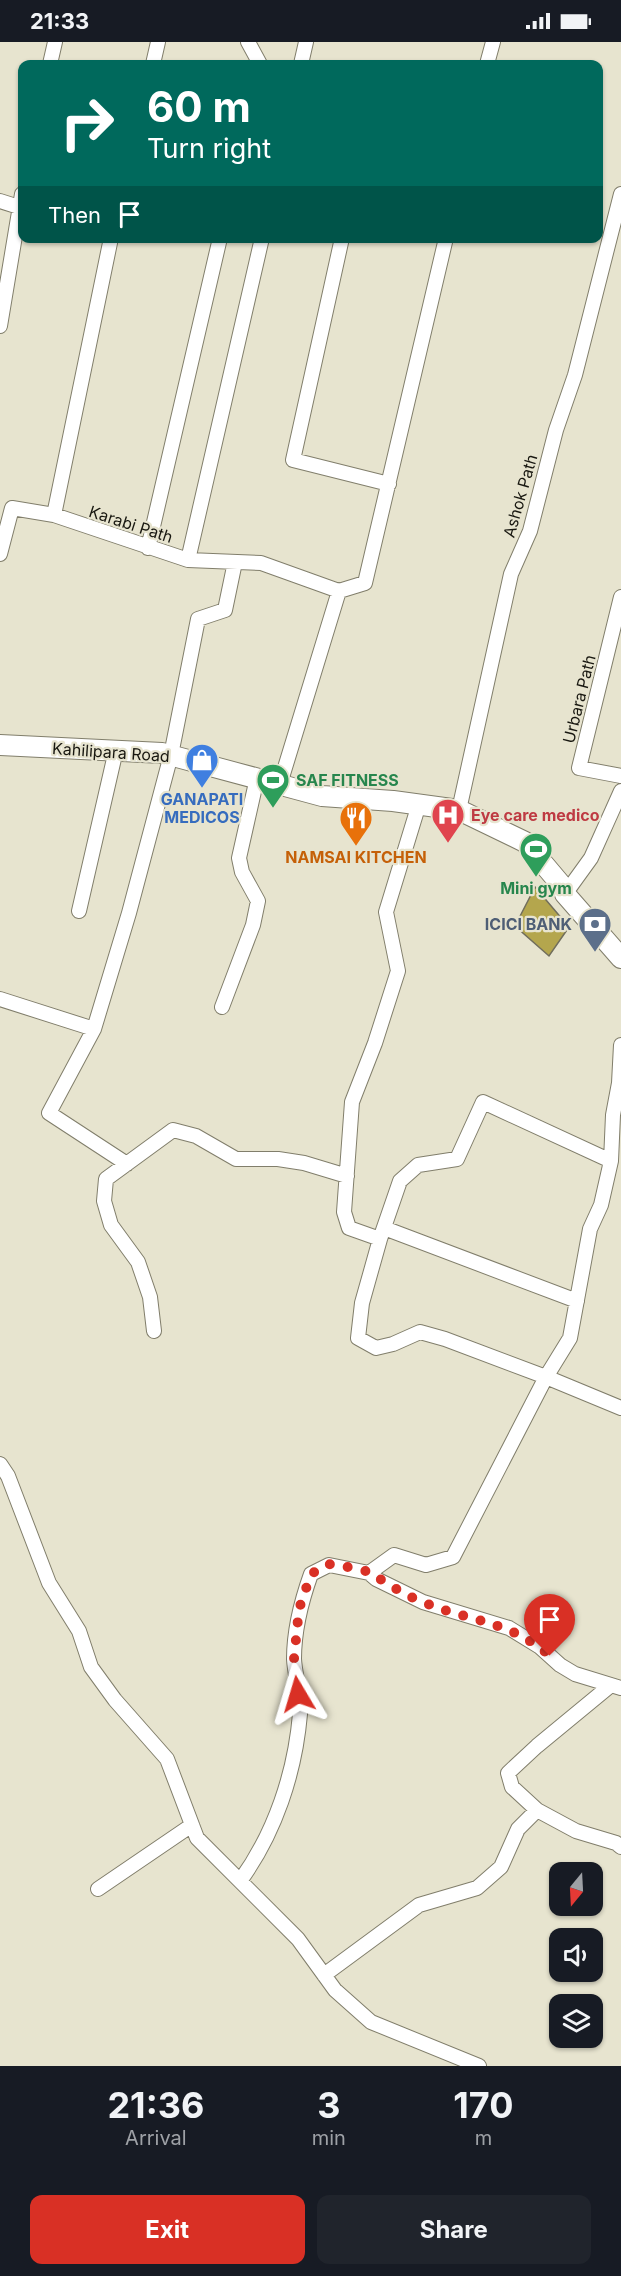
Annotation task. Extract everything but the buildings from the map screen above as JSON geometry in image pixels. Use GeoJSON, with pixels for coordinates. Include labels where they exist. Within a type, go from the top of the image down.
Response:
{"type":"FeatureCollection","features":[{"type":"Feature","properties":{"kind":"main road","name":"Kahilipara Road"},"geometry":{"type":"LineString","coordinates":[[0,745],[171,755],[322,796],[419,804],[459,810],[525,842],[563,887],[565,894],[621,958]]}},
{"type":"Feature","properties":{"kind":"street"},"geometry":{"type":"LineString","coordinates":[[51,60],[55,42]]}},
{"type":"Feature","properties":{"kind":"street"},"geometry":{"type":"LineString","coordinates":[[154,60],[158,42]]}},
{"type":"Feature","properties":{"kind":"street"},"geometry":{"type":"LineString","coordinates":[[248,42],[258,60]]}},
{"type":"Feature","properties":{"kind":"street"},"geometry":{"type":"LineString","coordinates":[[302,60],[306,42]]}},
{"type":"Feature","properties":{"kind":"street"},"geometry":{"type":"LineString","coordinates":[[488,60],[493,42]]}},
{"type":"Feature","properties":{"kind":"street","name":"Ashok Path"},"geometry":{"type":"LineString","coordinates":[[459,810],[511,574],[530,531],[556,430],[575,375],[621,194]]}},
{"type":"Feature","properties":{"kind":"street"},"geometry":{"type":"LineString","coordinates":[[0,201],[18,203]]}},
{"type":"Feature","properties":{"kind":"street"},"geometry":{"type":"LineString","coordinates":[[0,326],[18,225]]}},
{"type":"Feature","properties":{"kind":"street"},"geometry":{"type":"LineString","coordinates":[[54,515],[110,243]]}},
{"type":"Feature","properties":{"kind":"street"},"geometry":{"type":"LineString","coordinates":[[148,548],[219,243]]}},
{"type":"Feature","properties":{"kind":"street","name":"Karabi Path"},"geometry":{"type":"LineString","coordinates":[[0,554],[12,508],[54,515],[188,560],[261,243]]}},
{"type":"Feature","properties":{"kind":"street"},"geometry":{"type":"LineString","coordinates":[[341,243],[293,460],[389,483]]}},
{"type":"Feature","properties":{"kind":"street"},"geometry":{"type":"LineString","coordinates":[[188,560],[261,563],[339,591],[365,583],[445,243]]}},
{"type":"Feature","properties":{"kind":"street"},"geometry":{"type":"LineString","coordinates":[[127,1164],[49,1113],[94,1029],[129,913],[171,755],[198,619],[225,610],[235,562]]}},
{"type":"Feature","properties":{"kind":"street"},"geometry":{"type":"LineString","coordinates":[[280,784],[339,591]]}},
{"type":"Feature","properties":{"kind":"street","name":"Urbara Path"},"geometry":{"type":"LineString","coordinates":[[621,597],[579,768],[621,776]]}},
{"type":"Feature","properties":{"kind":"street"},"geometry":{"type":"LineString","coordinates":[[79,911],[116,750]]}},
{"type":"Feature","properties":{"kind":"street"},"geometry":{"type":"LineString","coordinates":[[222,1007],[253,925],[258,901],[242,872],[239,858],[257,778]]}},
{"type":"Feature","properties":{"kind":"street"},"geometry":{"type":"LineString","coordinates":[[565,894],[591,858],[621,790]]}},
{"type":"Feature","properties":{"kind":"street"},"geometry":{"type":"LineString","coordinates":[[419,804],[386,912],[398,971],[375,1043],[352,1102],[344,1212],[349,1228],[382,1234],[577,1301]]}},
{"type":"Feature","properties":{"kind":"street"},"geometry":{"type":"LineString","coordinates":[[0,999],[94,1029]]}},
{"type":"Feature","properties":{"kind":"street"},"geometry":{"type":"LineString","coordinates":[[369,1573],[394,1555],[426,1565],[453,1557],[546,1377],[570,1338],[590,1229],[601,1205],[611,1161],[613,1115],[619,1083],[621,1046]]}},
{"type":"Feature","properties":{"kind":"street"},"geometry":{"type":"LineString","coordinates":[[611,1161],[483,1102],[457,1160],[418,1165],[400,1181],[362,1303],[358,1338],[376,1347],[393,1344],[420,1332],[445,1339],[546,1377],[621,1408]]}},
{"type":"Feature","properties":{"kind":"street"},"geometry":{"type":"LineString","coordinates":[[154,1331],[150,1297],[138,1263],[111,1225],[104,1201],[106,1179],[173,1131],[196,1136],[236,1159],[304,1163],[347,1176]]}},
{"type":"Feature","properties":{"kind":"street"},"geometry":{"type":"LineString","coordinates":[[0,1464],[8,1476],[49,1584],[79,1630],[91,1667],[115,1700],[167,1759],[197,1838],[298,1939],[335,1990],[371,2022],[479,2066]]}},
{"type":"Feature","properties":{"kind":"street"},"geometry":{"type":"LineString","coordinates":[[240,1881],[257,1858],[275,1817],[292,1766],[301,1712],[294,1659],[299,1609],[311,1574],[329,1564],[369,1573],[376,1579],[423,1602],[509,1628],[540,1647],[560,1665],[576,1674],[616,1686]]}},
{"type":"Feature","properties":{"kind":"street"},"geometry":{"type":"LineString","coordinates":[[616,1686],[508,1773],[512,1787],[537,1810],[576,1831],[616,1843],[621,1847]]}},
{"type":"Feature","properties":{"kind":"street"},"geometry":{"type":"LineString","coordinates":[[324,1975],[419,1905],[477,1888],[501,1867],[518,1829],[537,1810]]}},
{"type":"Feature","properties":{"kind":"street"},"geometry":{"type":"LineString","coordinates":[[98,1889],[192,1825]]}},
{"type":"Feature","properties":{"kind":"place","name":"GANAPATI MEDICOS"},"geometry":{"type":"Point","coordinates":[202,789]}},
{"type":"Feature","properties":{"kind":"place","name":"SAF FITNESS"},"geometry":{"type":"Point","coordinates":[273,809]}},
{"type":"Feature","properties":{"kind":"place","name":"Eye care medico"},"geometry":{"type":"Point","coordinates":[448,844]}},
{"type":"Feature","properties":{"kind":"place","name":"NAMSAI KITCHEN"},"geometry":{"type":"Point","coordinates":[356,847]}},
{"type":"Feature","properties":{"kind":"place","name":"Mini gym"},"geometry":{"type":"Point","coordinates":[536,878]}},
{"type":"Feature","properties":{"kind":"place","name":"ICICI BANK"},"geometry":{"type":"Point","coordinates":[595,953]}},
{"type":"Feature","properties":{"kind":"route"},"geometry":{"type":"LineString","coordinates":[[298,1694],[294,1659],[299,1609],[311,1574],[329,1564],[369,1573],[376,1579],[423,1602],[509,1628],[550,1656]]}}]}
